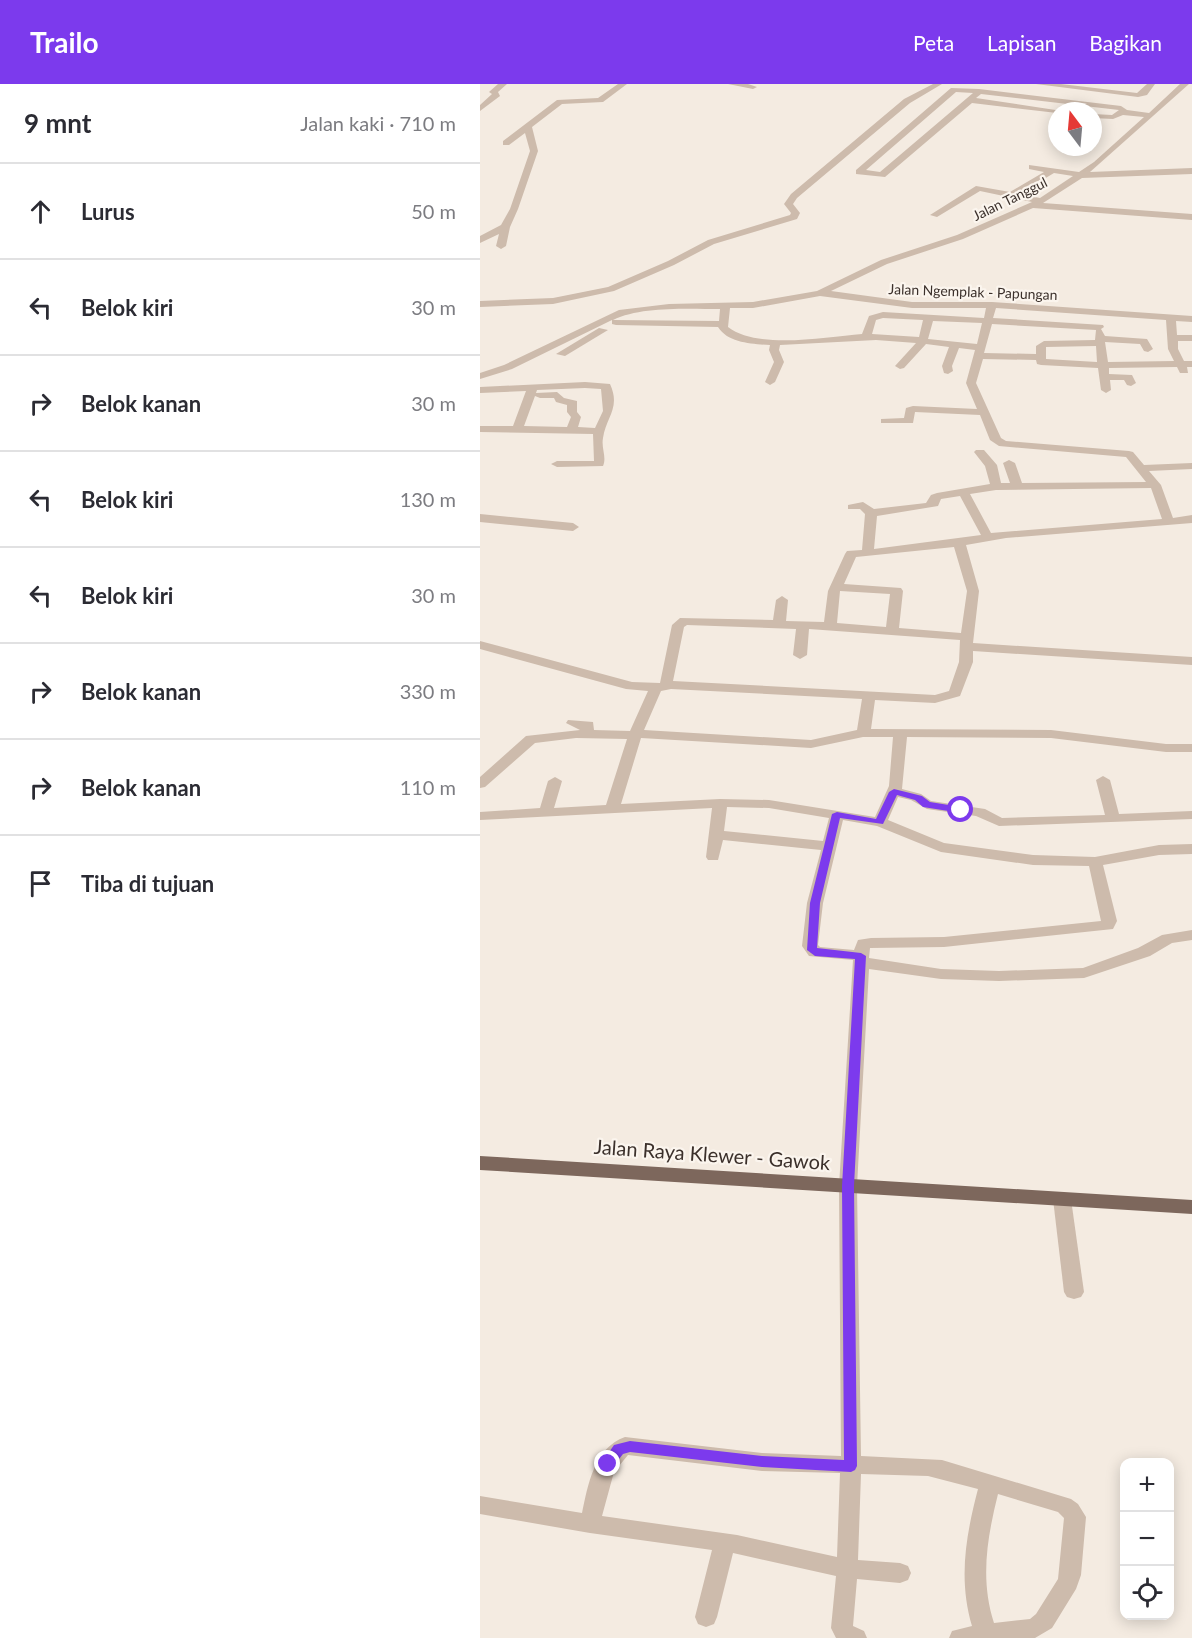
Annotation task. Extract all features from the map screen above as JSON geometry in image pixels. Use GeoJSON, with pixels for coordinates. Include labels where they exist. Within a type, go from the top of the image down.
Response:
{"type":"FeatureCollection","features":[{"type":"Feature","properties":{"kind":"main road","name":"Jalan Raya Klewer - Gawok"},"geometry":{"type":"LineString","coordinates":[[480,1163],[1192,1207]]}},
{"type":"Feature","properties":{"kind":"street"},"geometry":{"type":"LineString","coordinates":[[480,109],[497,94],[490,91],[503,84]]}},
{"type":"Feature","properties":{"kind":"street"},"geometry":{"type":"LineString","coordinates":[[506,142],[560,102],[600,100],[623,84]]}},
{"type":"Feature","properties":{"kind":"street"},"geometry":{"type":"LineString","coordinates":[[732,84],[753,87]]}},
{"type":"Feature","properties":{"kind":"street"},"geometry":{"type":"LineString","coordinates":[[480,304],[553,301],[603,291],[671,263],[711,242],[791,218],[796,213],[788,204],[794,196],[916,93],[931,89],[938,84]]}},
{"type":"Feature","properties":{"kind":"street"},"geometry":{"type":"LineString","coordinates":[[1040,84],[1130,95],[1143,94],[1150,84]]}},
{"type":"Feature","properties":{"kind":"street","name":"Jalan Tanggul"},"geometry":{"type":"LineString","coordinates":[[820,293],[884,262],[960,237],[1041,201],[1107,156],[1185,84]]}},
{"type":"Feature","properties":{"kind":"street"},"geometry":{"type":"LineString","coordinates":[[979,91],[882,175],[859,172],[955,90],[979,91],[1121,108],[1122,112]]}},
{"type":"Feature","properties":{"kind":"street"},"geometry":{"type":"LineString","coordinates":[[1032,108],[1041,98]]}},
{"type":"Feature","properties":{"kind":"street"},"geometry":{"type":"LineString","coordinates":[[970,100],[1048,110]]}},
{"type":"Feature","properties":{"kind":"street"},"geometry":{"type":"LineString","coordinates":[[1102,116],[1113,117],[1122,112],[1149,115]]}},
{"type":"Feature","properties":{"kind":"street"},"geometry":{"type":"LineString","coordinates":[[920,119],[944,122]]}},
{"type":"Feature","properties":{"kind":"street"},"geometry":{"type":"LineString","coordinates":[[483,238],[502,242],[505,226],[532,160],[533,145],[527,125]]}},
{"type":"Feature","properties":{"kind":"street"},"geometry":{"type":"LineString","coordinates":[[897,139],[920,142]]}},
{"type":"Feature","properties":{"kind":"street"},"geometry":{"type":"LineString","coordinates":[[1032,167],[1082,175],[1192,171]]}},
{"type":"Feature","properties":{"kind":"street"},"geometry":{"type":"LineString","coordinates":[[1011,195],[1053,170]]}},
{"type":"Feature","properties":{"kind":"street"},"geometry":{"type":"LineString","coordinates":[[1035,181],[1065,186]]}},
{"type":"Feature","properties":{"kind":"street"},"geometry":{"type":"LineString","coordinates":[[934,216],[978,188],[1041,201]]}},
{"type":"Feature","properties":{"kind":"street"},"geometry":{"type":"LineString","coordinates":[[1031,205],[1192,217]]}},
{"type":"Feature","properties":{"kind":"street"},"geometry":{"type":"LineString","coordinates":[[483,238],[505,226]]}},
{"type":"Feature","properties":{"kind":"street","name":"Jalan Ngemplak - Papungan"},"geometry":{"type":"LineString","coordinates":[[480,376],[508,368],[623,315],[669,307],[753,305],[820,293],[905,304],[992,305],[1192,319]]}},
{"type":"Feature","properties":{"kind":"street"},"geometry":{"type":"LineString","coordinates":[[899,316],[905,304]]}},
{"type":"Feature","properties":{"kind":"street"},"geometry":{"type":"LineString","coordinates":[[992,305],[970,383],[999,442],[1127,454],[1155,485],[1169,522]]}},
{"type":"Feature","properties":{"kind":"street"},"geometry":{"type":"LineString","coordinates":[[726,306],[722,324],[728,335],[735,338],[776,343],[866,337],[955,346],[979,352],[1041,357]]}},
{"type":"Feature","properties":{"kind":"street"},"geometry":{"type":"LineString","coordinates":[[1099,311],[1099,341],[1106,390]]}},
{"type":"Feature","properties":{"kind":"street"},"geometry":{"type":"LineString","coordinates":[[561,354],[623,315],[722,324]]}},
{"type":"Feature","properties":{"kind":"street"},"geometry":{"type":"LineString","coordinates":[[866,337],[875,316],[1099,327]]}},
{"type":"Feature","properties":{"kind":"street"},"geometry":{"type":"LineString","coordinates":[[1171,317],[1173,349],[1186,368]]}},
{"type":"Feature","properties":{"kind":"street"},"geometry":{"type":"LineString","coordinates":[[900,366],[922,343],[929,318]]}},
{"type":"Feature","properties":{"kind":"street"},"geometry":{"type":"LineString","coordinates":[[1172,338],[1192,338]]}},
{"type":"Feature","properties":{"kind":"street"},"geometry":{"type":"LineString","coordinates":[[1131,383],[1128,377],[1104,371],[1041,362],[1041,346],[1099,341],[1141,341],[1146,343],[1148,349]]}},
{"type":"Feature","properties":{"kind":"street"},"geometry":{"type":"LineString","coordinates":[[770,381],[779,362],[774,350],[776,343]]}},
{"type":"Feature","properties":{"kind":"street"},"geometry":{"type":"LineString","coordinates":[[948,370],[947,366],[955,346]]}},
{"type":"Feature","properties":{"kind":"street"},"geometry":{"type":"LineString","coordinates":[[1104,371],[1186,368]]}},
{"type":"Feature","properties":{"kind":"street"},"geometry":{"type":"LineString","coordinates":[[531,392],[585,385],[606,386],[610,401],[608,416],[600,431],[597,444],[599,464],[557,464]]}},
{"type":"Feature","properties":{"kind":"street"},"geometry":{"type":"LineString","coordinates":[[480,390],[557,395],[561,401],[573,402],[572,412],[576,418],[572,430]]}},
{"type":"Feature","properties":{"kind":"street"},"geometry":{"type":"LineString","coordinates":[[518,429],[531,392]]}},
{"type":"Feature","properties":{"kind":"street"},"geometry":{"type":"LineString","coordinates":[[909,421],[910,410],[913,409],[980,406]]}},
{"type":"Feature","properties":{"kind":"street"},"geometry":{"type":"LineString","coordinates":[[885,422],[925,420]]}},
{"type":"Feature","properties":{"kind":"street"},"geometry":{"type":"LineString","coordinates":[[480,429],[600,431]]}},
{"type":"Feature","properties":{"kind":"street"},"geometry":{"type":"LineString","coordinates":[[980,452],[991,465],[996,487]]}},
{"type":"Feature","properties":{"kind":"street"},"geometry":{"type":"LineString","coordinates":[[1009,463],[1017,486]]}},
{"type":"Feature","properties":{"kind":"street"},"geometry":{"type":"LineString","coordinates":[[1142,468],[1192,466]]}},
{"type":"Feature","properties":{"kind":"street"},"geometry":{"type":"LineString","coordinates":[[852,507],[863,506],[871,513],[927,506],[934,504],[935,497],[996,487],[1155,485]]}},
{"type":"Feature","properties":{"kind":"street"},"geometry":{"type":"LineString","coordinates":[[963,491],[987,536]]}},
{"type":"Feature","properties":{"kind":"street"},"geometry":{"type":"LineString","coordinates":[[868,552],[871,513]]}},
{"type":"Feature","properties":{"kind":"street"},"geometry":{"type":"LineString","coordinates":[[480,518],[573,527]]}},
{"type":"Feature","properties":{"kind":"street"},"geometry":{"type":"LineString","coordinates":[[830,626],[836,587],[851,554],[959,543],[987,536],[1192,519]]}},
{"type":"Feature","properties":{"kind":"street"},"geometry":{"type":"LineString","coordinates":[[480,645],[611,681],[661,686],[935,699],[950,696],[955,693],[965,666],[973,591],[959,543]]}},
{"type":"Feature","properties":{"kind":"street"},"geometry":{"type":"LineString","coordinates":[[836,587],[897,591],[892,631]]}},
{"type":"Feature","properties":{"kind":"street"},"geometry":{"type":"LineString","coordinates":[[779,624],[782,600]]}},
{"type":"Feature","properties":{"kind":"street"},"geometry":{"type":"LineString","coordinates":[[612,809],[636,735],[661,686],[681,622],[830,626],[892,631],[967,642],[1192,661]]}},
{"type":"Feature","properties":{"kind":"street"},"geometry":{"type":"LineString","coordinates":[[800,655],[803,625]]}},
{"type":"Feature","properties":{"kind":"street"},"geometry":{"type":"LineString","coordinates":[[863,733],[868,695]]}},
{"type":"Feature","properties":{"kind":"street"},"geometry":{"type":"LineString","coordinates":[[573,723],[588,725],[586,734]]}},
{"type":"Feature","properties":{"kind":"street"},"geometry":{"type":"LineString","coordinates":[[480,784],[531,739],[549,739],[552,736],[564,734],[636,735],[811,744],[863,733],[900,735],[1051,734],[1166,748],[1192,748]]}},
{"type":"Feature","properties":{"kind":"street"},"geometry":{"type":"LineString","coordinates":[[880,822],[894,792],[899,763],[900,735]]}},
{"type":"Feature","properties":{"kind":"street"},"geometry":{"type":"LineString","coordinates":[[1102,780],[1113,819]]}},
{"type":"Feature","properties":{"kind":"street"},"geometry":{"type":"LineString","coordinates":[[546,811],[555,781]]}},
{"type":"Feature","properties":{"kind":"street"},"geometry":{"type":"LineString","coordinates":[[894,792],[918,798],[927,805],[980,812],[999,822],[1192,815]]}},
{"type":"Feature","properties":{"kind":"street"},"geometry":{"type":"LineString","coordinates":[[713,857],[720,803]]}},
{"type":"Feature","properties":{"kind":"street"},"geometry":{"type":"LineString","coordinates":[[480,816],[720,803],[769,804],[880,822],[926,842],[955,849],[1045,861],[1095,862],[1160,850],[1192,849]]}},
{"type":"Feature","properties":{"kind":"street"},"geometry":{"type":"LineString","coordinates":[[837,814],[815,903],[810,946],[815,952],[941,974],[1070,974],[1095,971],[1144,952],[1168,939],[1192,935]]}},
{"type":"Feature","properties":{"kind":"street"},"geometry":{"type":"LineString","coordinates":[[716,835],[829,846]]}},
{"type":"Feature","properties":{"kind":"street"},"geometry":{"type":"LineString","coordinates":[[856,1638],[847,1635],[842,1628],[851,1466],[848,1186],[860,959],[864,944],[954,941],[1107,925],[1109,921],[1095,862]]}},
{"type":"Feature","properties":{"kind":"street"},"geometry":{"type":"LineString","coordinates":[[1062,1199],[1074,1292]]}},
{"type":"Feature","properties":{"kind":"street"},"geometry":{"type":"LineString","coordinates":[[590,1524],[599,1485],[608,1464],[618,1449],[625,1446],[762,1461],[928,1467],[1064,1505],[1071,1510],[1075,1517],[1068,1582],[1044,1622],[1035,1628],[960,1638]]}},
{"type":"Feature","properties":{"kind":"street"},"geometry":{"type":"LineString","coordinates":[[986,1635],[976,1599],[974,1563],[978,1528],[990,1483]]}},
{"type":"Feature","properties":{"kind":"street"},"geometry":{"type":"LineString","coordinates":[[480,1505],[590,1524],[725,1542],[847,1569],[900,1573]]}},
{"type":"Feature","properties":{"kind":"street"},"geometry":{"type":"LineString","coordinates":[[706,1617],[725,1542]]}},
{"type":"Feature","properties":{"kind":"route"},"geometry":{"type":"LineString","coordinates":[[608,1464],[618,1449],[630,1446],[762,1461],[851,1466],[848,1186],[861,956],[812,950],[810,946],[815,903],[837,814],[880,822],[894,792],[918,798],[927,805],[961,810]]}}]}
